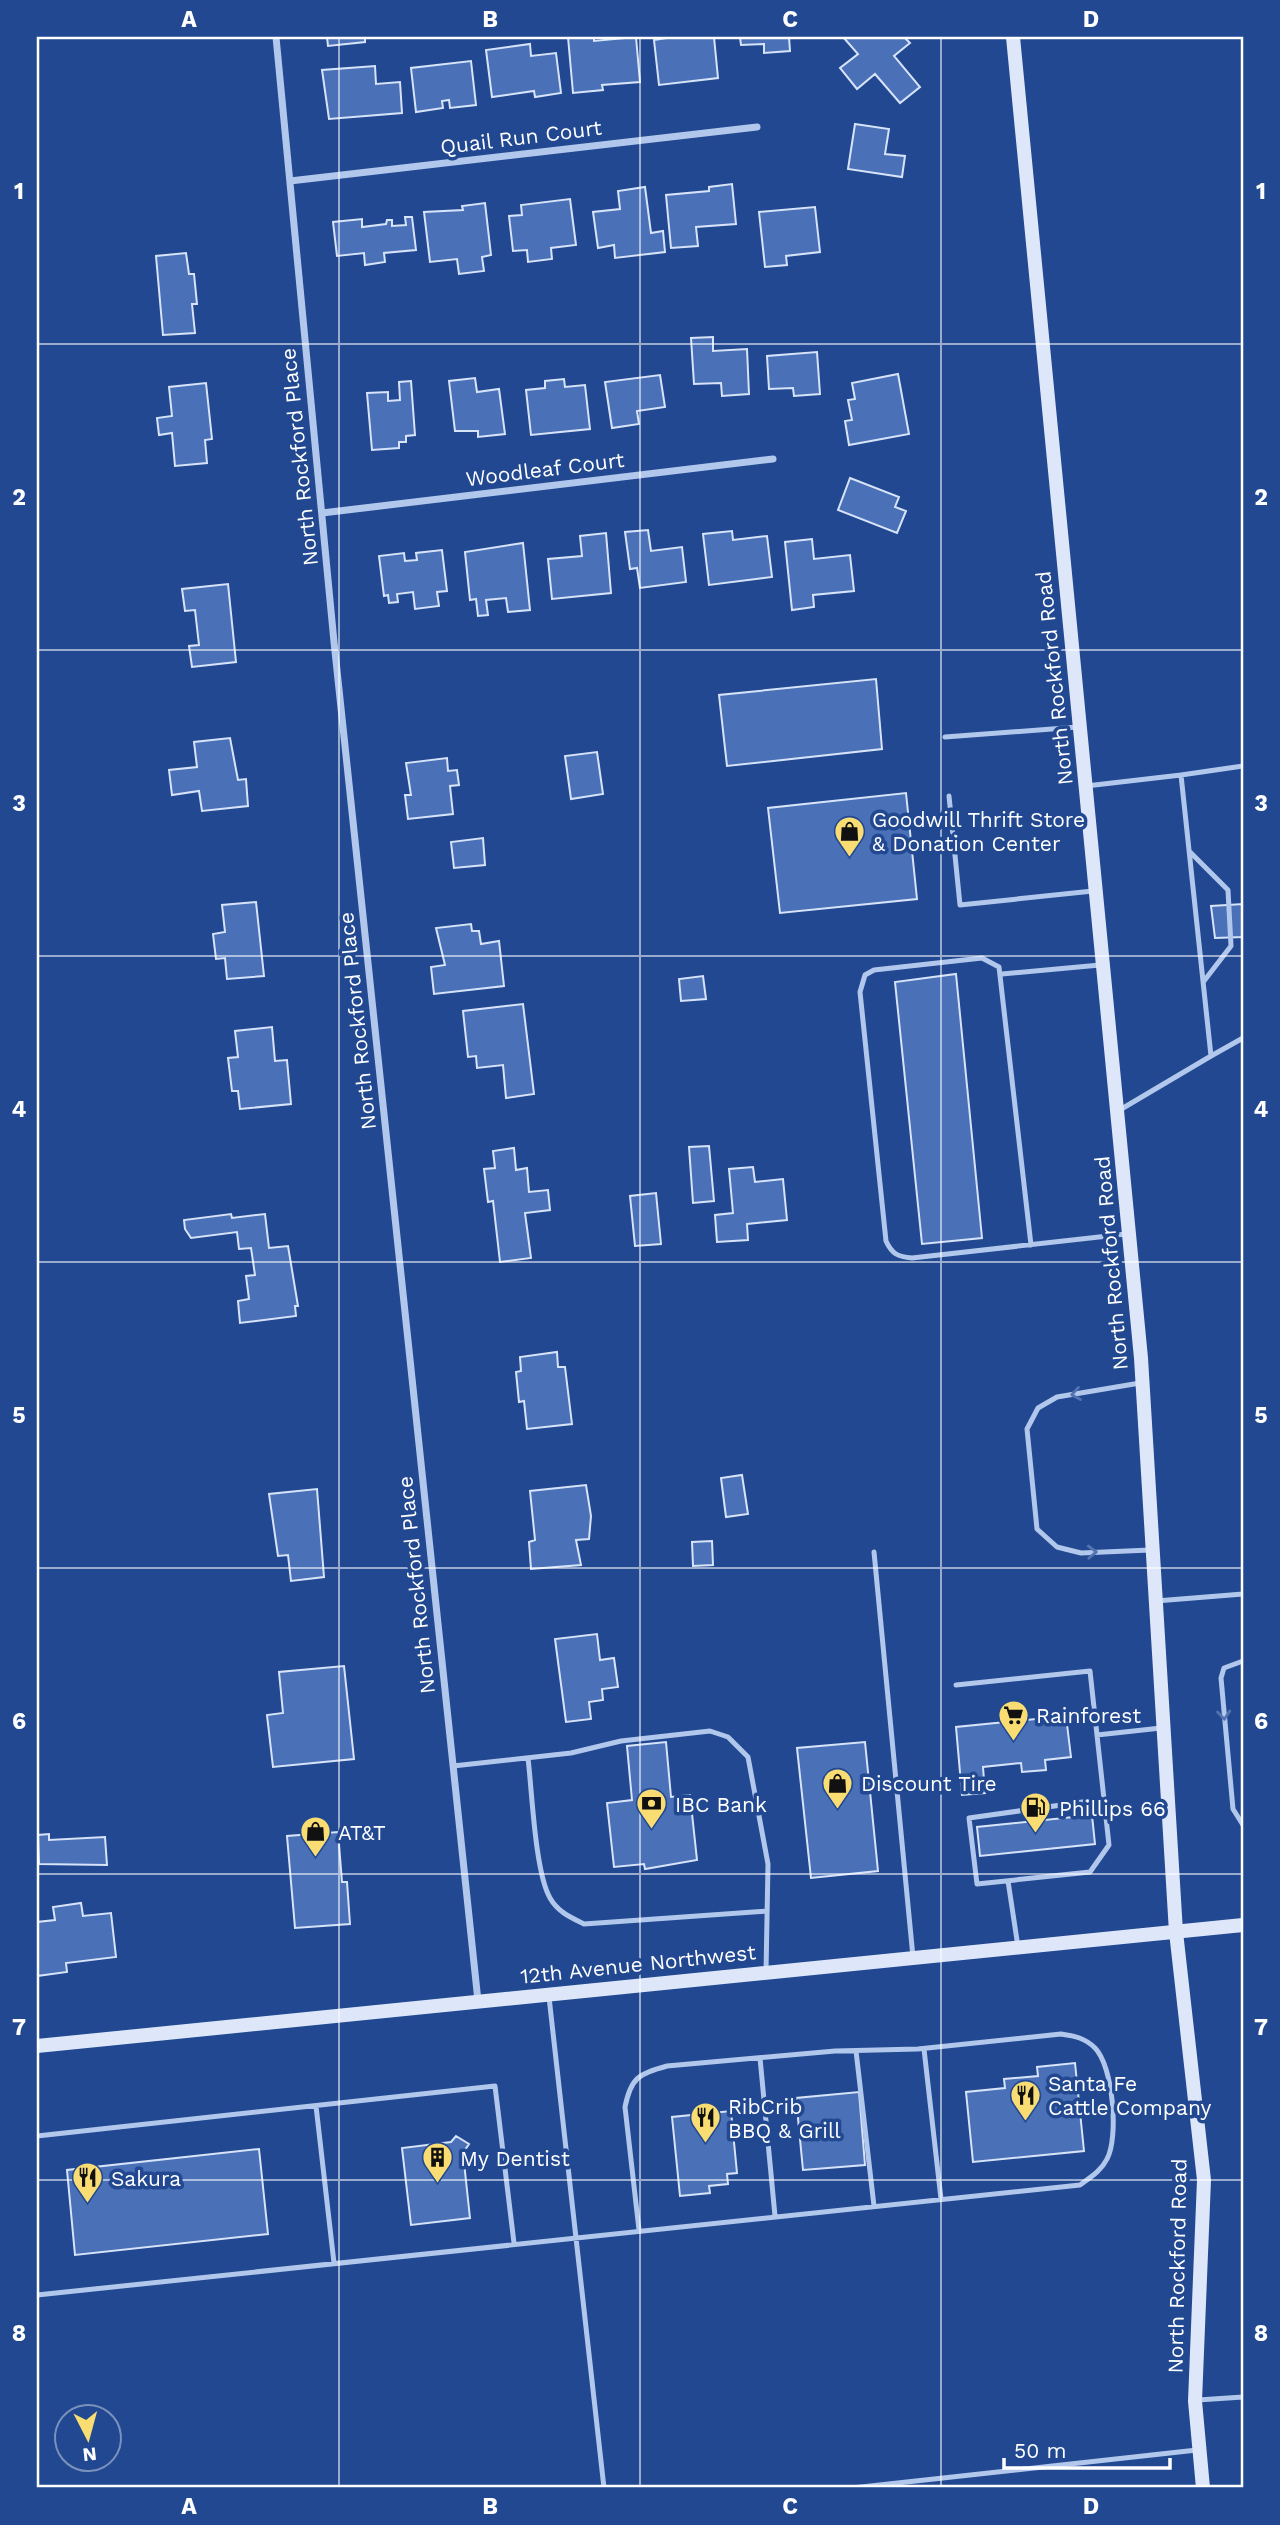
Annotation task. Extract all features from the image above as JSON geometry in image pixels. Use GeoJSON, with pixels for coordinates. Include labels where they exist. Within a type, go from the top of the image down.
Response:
{"type":"FeatureCollection","features":[{"type":"Feature","properties":{"kind":"street","name":"North Rockford Place"},"geometry":{"type":"LineString","coordinates":[[276,37],[322,513],[478,2001]]}},
{"type":"Feature","properties":{"kind":"street","name":"North Rockford Road"},"geometry":{"type":"LineString","coordinates":[[1013,37],[1143,1383],[1176,1932],[1205,2180],[1195,2401],[1203,2488]]}},
{"type":"Feature","properties":{"kind":"street","name":"Quail Run Court"},"geometry":{"type":"LineString","coordinates":[[290,181],[757,127]]}},
{"type":"Feature","properties":{"kind":"street","name":"Woodleaf Court"},"geometry":{"type":"LineString","coordinates":[[322,513],[773,459]]}},
{"type":"Feature","properties":{"kind":"street","name":"12th Avenue Northwest"},"geometry":{"type":"LineString","coordinates":[[37,2046],[1243,1925]]}},
{"type":"Feature","properties":{"kind":"lane"},"geometry":{"type":"LineString","coordinates":[[945,737],[1080,727]]}},
{"type":"Feature","properties":{"kind":"lane"},"geometry":{"type":"LineString","coordinates":[[1086,786],[1243,766]]}},
{"type":"Feature","properties":{"kind":"lane"},"geometry":{"type":"LineString","coordinates":[[1181,775],[1211,1056]]}},
{"type":"Feature","properties":{"kind":"lane"},"geometry":{"type":"LineString","coordinates":[[949,796],[960,905],[1096,891]]}},
{"type":"Feature","properties":{"kind":"lane"},"geometry":{"type":"LineString","coordinates":[[1190,852],[1228,890],[1231,946],[1203,981]]}},
{"type":"Feature","properties":{"kind":"lane"},"geometry":{"type":"LineString","coordinates":[[1031,1245],[1002,974],[993,962],[982,958],[874,970],[865,975],[861,983],[886,1241],[890,1251],[899,1257],[912,1258],[1031,1245],[1129,1233]]}},
{"type":"Feature","properties":{"kind":"lane"},"geometry":{"type":"LineString","coordinates":[[1002,974],[1103,965]]}},
{"type":"Feature","properties":{"kind":"lane"},"geometry":{"type":"LineString","coordinates":[[1117,1111],[1243,1038]]}},
{"type":"Feature","properties":{"kind":"lane"},"geometry":{"type":"LineString","coordinates":[[1143,1383],[1057,1397],[1038,1408],[1027,1429],[1037,1529],[1057,1547],[1081,1553],[1153,1550]]}},
{"type":"Feature","properties":{"kind":"lane"},"geometry":{"type":"LineString","coordinates":[[874,1552],[913,1957]]}},
{"type":"Feature","properties":{"kind":"lane"},"geometry":{"type":"LineString","coordinates":[[1156,1601],[1243,1594]]}},
{"type":"Feature","properties":{"kind":"lane"},"geometry":{"type":"LineString","coordinates":[[1243,1661],[1224,1668],[1221,1678],[1233,1809],[1243,1825]]}},
{"type":"Feature","properties":{"kind":"lane"},"geometry":{"type":"LineString","coordinates":[[956,1685],[1090,1671],[1110,1846],[1090,1872],[977,1884],[969,1818],[1104,1799]]}},
{"type":"Feature","properties":{"kind":"lane"},"geometry":{"type":"LineString","coordinates":[[1097,1735],[1164,1728]]}},
{"type":"Feature","properties":{"kind":"lane"},"geometry":{"type":"LineString","coordinates":[[453,1766],[571,1753],[646,1738],[710,1731],[729,1737],[748,1757],[768,1864],[766,1972]]}},
{"type":"Feature","properties":{"kind":"lane"},"geometry":{"type":"LineString","coordinates":[[528,1758],[542,1869],[549,1897],[562,1913],[584,1924],[767,1911]]}},
{"type":"Feature","properties":{"kind":"lane"},"geometry":{"type":"LineString","coordinates":[[1009,1881],[1018,1947]]}},
{"type":"Feature","properties":{"kind":"lane"},"geometry":{"type":"LineString","coordinates":[[548,1993],[604,2488]]}},
{"type":"Feature","properties":{"kind":"lane"},"geometry":{"type":"LineString","coordinates":[[37,2287],[37,2295],[575,2236],[639,2230],[1080,2185],[1099,2172],[1109,2156],[1112,2104],[1108,2074],[1098,2050],[1083,2038],[1061,2034],[924,2049],[856,2051],[667,2066],[642,2073],[628,2088],[625,2108],[639,2230]]}},
{"type":"Feature","properties":{"kind":"lane"},"geometry":{"type":"LineString","coordinates":[[924,2049],[941,2199]]}},
{"type":"Feature","properties":{"kind":"lane"},"geometry":{"type":"LineString","coordinates":[[856,2051],[874,2206]]}},
{"type":"Feature","properties":{"kind":"lane"},"geometry":{"type":"LineString","coordinates":[[760,2058],[775,2216]]}},
{"type":"Feature","properties":{"kind":"lane"},"geometry":{"type":"LineString","coordinates":[[37,2136],[495,2086],[513,2243]]}},
{"type":"Feature","properties":{"kind":"lane"},"geometry":{"type":"LineString","coordinates":[[316,2106],[334,2263]]}},
{"type":"Feature","properties":{"kind":"lane"},"geometry":{"type":"LineString","coordinates":[[1195,2401],[1243,2396]]}},
{"type":"Feature","properties":{"kind":"lane"},"geometry":{"type":"LineString","coordinates":[[852,2488],[1199,2450]]}},
{"type":"Feature","properties":{"kind":"building"},"geometry":{"type":"Polygon","coordinates":[[[327,37],[365,37],[365,42],[328,46],[327,37]]]}},
{"type":"Feature","properties":{"kind":"building"},"geometry":{"type":"Polygon","coordinates":[[[568,37],[594,37],[594,41],[636,37],[640,82],[602,85],[603,90],[573,93],[568,37]]]}},
{"type":"Feature","properties":{"kind":"building"},"geometry":{"type":"Polygon","coordinates":[[[714,37],[718,78],[659,85],[654,40],[714,37]]]}},
{"type":"Feature","properties":{"kind":"building"},"geometry":{"type":"Polygon","coordinates":[[[740,37],[789,37],[790,51],[764,53],[764,44],[741,45],[740,37]]]}},
{"type":"Feature","properties":{"kind":"building"},"geometry":{"type":"Polygon","coordinates":[[[843,37],[904,37],[910,43],[894,56],[920,87],[900,103],[875,74],[857,89],[840,68],[858,54],[843,37]]]}},
{"type":"Feature","properties":{"kind":"building"},"geometry":{"type":"Polygon","coordinates":[[[530,44],[531,56],[556,53],[561,93],[535,97],[534,91],[492,97],[486,50],[530,44]]]}},
{"type":"Feature","properties":{"kind":"building"},"geometry":{"type":"Polygon","coordinates":[[[471,61],[476,105],[450,108],[449,100],[442,101],[443,108],[416,112],[411,68],[471,61]]]}},
{"type":"Feature","properties":{"kind":"building"},"geometry":{"type":"Polygon","coordinates":[[[375,66],[376,84],[400,82],[402,113],[329,119],[322,70],[375,66]]]}},
{"type":"Feature","properties":{"kind":"building"},"geometry":{"type":"Polygon","coordinates":[[[855,124],[889,129],[885,154],[905,156],[902,177],[848,169],[855,124]]]}},
{"type":"Feature","properties":{"kind":"building"},"geometry":{"type":"Polygon","coordinates":[[[732,184],[736,224],[696,227],[698,246],[671,248],[666,195],[709,191],[709,187],[732,184]]]}},
{"type":"Feature","properties":{"kind":"building"},"geometry":{"type":"Polygon","coordinates":[[[645,187],[651,233],[663,231],[665,252],[615,258],[614,245],[598,248],[593,212],[620,209],[618,191],[645,187]]]}},
{"type":"Feature","properties":{"kind":"building"},"geometry":{"type":"Polygon","coordinates":[[[570,199],[576,245],[551,248],[552,259],[528,262],[527,250],[513,251],[509,216],[522,215],[521,205],[570,199]]]}},
{"type":"Feature","properties":{"kind":"building"},"geometry":{"type":"Polygon","coordinates":[[[485,203],[491,255],[482,257],[484,271],[459,274],[457,259],[430,262],[424,212],[463,210],[462,206],[485,203]]]}},
{"type":"Feature","properties":{"kind":"building"},"geometry":{"type":"Polygon","coordinates":[[[815,207],[820,252],[786,256],[787,265],[765,267],[759,212],[815,207]]]}},
{"type":"Feature","properties":{"kind":"building"},"geometry":{"type":"Polygon","coordinates":[[[405,217],[412,217],[416,250],[384,253],[385,262],[365,265],[364,253],[337,256],[333,222],[362,219],[362,227],[386,224],[387,220],[392,220],[392,226],[406,225],[405,217]]]}},
{"type":"Feature","properties":{"kind":"building"},"geometry":{"type":"Polygon","coordinates":[[[186,253],[189,274],[194,274],[197,304],[192,304],[195,333],[163,335],[156,256],[186,253]]]}},
{"type":"Feature","properties":{"kind":"building"},"geometry":{"type":"Polygon","coordinates":[[[713,337],[713,351],[747,349],[749,394],[722,396],[721,383],[694,384],[691,338],[713,337]]]}},
{"type":"Feature","properties":{"kind":"building"},"geometry":{"type":"Polygon","coordinates":[[[817,352],[820,394],[794,396],[793,388],[769,389],[767,356],[817,352]]]}},
{"type":"Feature","properties":{"kind":"building"},"geometry":{"type":"Polygon","coordinates":[[[898,374],[909,434],[849,445],[845,421],[852,420],[848,400],[855,399],[852,383],[898,374]]]}},
{"type":"Feature","properties":{"kind":"building"},"geometry":{"type":"Polygon","coordinates":[[[660,375],[665,407],[637,411],[639,424],[612,428],[605,382],[660,375]]]}},
{"type":"Feature","properties":{"kind":"building"},"geometry":{"type":"Polygon","coordinates":[[[475,378],[477,392],[499,389],[505,434],[478,437],[478,431],[455,431],[449,381],[475,378]]]}},
{"type":"Feature","properties":{"kind":"building"},"geometry":{"type":"Polygon","coordinates":[[[564,379],[565,387],[585,385],[590,429],[531,435],[526,390],[545,388],[545,381],[564,379]]]}},
{"type":"Feature","properties":{"kind":"building"},"geometry":{"type":"Polygon","coordinates":[[[411,381],[415,435],[406,436],[406,442],[399,442],[399,448],[372,450],[367,393],[388,392],[388,401],[400,400],[399,382],[411,381]]]}},
{"type":"Feature","properties":{"kind":"building"},"geometry":{"type":"Polygon","coordinates":[[[206,383],[212,439],[205,440],[207,463],[175,466],[172,433],[159,435],[157,418],[172,416],[169,387],[206,383]]]}},
{"type":"Feature","properties":{"kind":"building"},"geometry":{"type":"Polygon","coordinates":[[[850,478],[899,497],[895,507],[906,511],[897,533],[838,510],[850,478]]]}},
{"type":"Feature","properties":{"kind":"building"},"geometry":{"type":"Polygon","coordinates":[[[648,530],[651,551],[682,547],[686,582],[640,588],[637,568],[630,569],[625,532],[648,530]]]}},
{"type":"Feature","properties":{"kind":"building"},"geometry":{"type":"Polygon","coordinates":[[[732,531],[733,540],[767,536],[772,577],[709,585],[703,534],[732,531]]]}},
{"type":"Feature","properties":{"kind":"building"},"geometry":{"type":"Polygon","coordinates":[[[606,533],[611,593],[552,599],[548,559],[582,556],[580,536],[606,533]]]}},
{"type":"Feature","properties":{"kind":"building"},"geometry":{"type":"Polygon","coordinates":[[[812,539],[814,559],[850,555],[854,591],[813,595],[814,607],[792,610],[785,542],[812,539]]]}},
{"type":"Feature","properties":{"kind":"building"},"geometry":{"type":"Polygon","coordinates":[[[523,543],[530,610],[508,612],[506,598],[486,600],[488,615],[478,616],[476,599],[470,600],[465,552],[523,543]]]}},
{"type":"Feature","properties":{"kind":"building"},"geometry":{"type":"Polygon","coordinates":[[[442,550],[447,591],[437,592],[439,606],[415,609],[413,592],[397,594],[398,602],[389,603],[388,595],[384,596],[379,556],[404,553],[405,561],[417,560],[416,553],[442,550]]]}},
{"type":"Feature","properties":{"kind":"building"},"geometry":{"type":"Polygon","coordinates":[[[228,584],[236,662],[192,667],[189,646],[199,645],[195,610],[185,611],[182,589],[228,584]]]}},
{"type":"Feature","properties":{"kind":"building"},"geometry":{"type":"Polygon","coordinates":[[[876,679],[882,749],[727,766],[719,695],[876,679]]]}},
{"type":"Feature","properties":{"kind":"building"},"geometry":{"type":"Polygon","coordinates":[[[230,738],[238,780],[246,779],[248,806],[202,811],[199,791],[172,795],[169,770],[197,767],[194,742],[230,738]]]}},
{"type":"Feature","properties":{"kind":"building"},"geometry":{"type":"Polygon","coordinates":[[[597,752],[603,794],[571,799],[565,756],[597,752]]]}},
{"type":"Feature","properties":{"kind":"building"},"geometry":{"type":"Polygon","coordinates":[[[447,758],[448,771],[457,770],[459,785],[450,786],[453,814],[408,819],[405,795],[411,795],[406,763],[447,758]]]}},
{"type":"Feature","properties":{"kind":"building"},"geometry":{"type":"Polygon","coordinates":[[[906,793],[917,899],[780,913],[768,808],[906,793]]]}},
{"type":"Feature","properties":{"kind":"building"},"geometry":{"type":"Polygon","coordinates":[[[483,838],[485,865],[454,868],[451,842],[483,838]]]}},
{"type":"Feature","properties":{"kind":"building"},"geometry":{"type":"Polygon","coordinates":[[[256,902],[264,976],[227,979],[225,958],[216,959],[213,934],[225,932],[222,905],[256,902]]]}},
{"type":"Feature","properties":{"kind":"building"},"geometry":{"type":"Polygon","coordinates":[[[1243,904],[1243,937],[1215,938],[1211,906],[1243,904]]]}},
{"type":"Feature","properties":{"kind":"building"},"geometry":{"type":"Polygon","coordinates":[[[471,924],[472,931],[479,931],[481,944],[499,941],[504,986],[434,994],[431,967],[445,965],[436,928],[471,924]]]}},
{"type":"Feature","properties":{"kind":"building"},"geometry":{"type":"Polygon","coordinates":[[[956,974],[982,1238],[922,1244],[895,982],[956,974]]]}},
{"type":"Feature","properties":{"kind":"building"},"geometry":{"type":"Polygon","coordinates":[[[703,976],[706,999],[681,1001],[679,979],[703,976]]]}},
{"type":"Feature","properties":{"kind":"building"},"geometry":{"type":"Polygon","coordinates":[[[523,1004],[534,1094],[506,1098],[503,1065],[477,1068],[476,1056],[468,1057],[463,1011],[523,1004]]]}},
{"type":"Feature","properties":{"kind":"building"},"geometry":{"type":"Polygon","coordinates":[[[272,1027],[275,1061],[287,1060],[291,1104],[240,1109],[238,1091],[232,1091],[228,1058],[238,1057],[235,1031],[272,1027]]]}},
{"type":"Feature","properties":{"kind":"building"},"geometry":{"type":"Polygon","coordinates":[[[709,1146],[714,1201],[693,1203],[689,1147],[709,1146]]]}},
{"type":"Feature","properties":{"kind":"building"},"geometry":{"type":"Polygon","coordinates":[[[514,1148],[516,1170],[527,1168],[529,1192],[548,1190],[550,1210],[525,1213],[531,1258],[500,1262],[493,1201],[488,1202],[484,1169],[495,1168],[493,1151],[514,1148]]]}},
{"type":"Feature","properties":{"kind":"building"},"geometry":{"type":"Polygon","coordinates":[[[753,1167],[755,1182],[783,1179],[787,1220],[747,1224],[748,1240],[717,1242],[715,1215],[733,1213],[729,1169],[753,1167]]]}},
{"type":"Feature","properties":{"kind":"building"},"geometry":{"type":"Polygon","coordinates":[[[656,1193],[661,1244],[635,1246],[630,1196],[656,1193]]]}},
{"type":"Feature","properties":{"kind":"building"},"geometry":{"type":"Polygon","coordinates":[[[231,1214],[232,1218],[265,1214],[269,1248],[288,1246],[298,1306],[295,1306],[296,1316],[240,1323],[238,1301],[249,1299],[246,1276],[255,1275],[251,1248],[239,1249],[237,1232],[191,1238],[185,1229],[184,1220],[231,1214]]]}},
{"type":"Feature","properties":{"kind":"building"},"geometry":{"type":"Polygon","coordinates":[[[557,1352],[558,1367],[565,1367],[572,1424],[527,1429],[524,1401],[519,1402],[516,1372],[521,1371],[520,1357],[557,1352]]]}},
{"type":"Feature","properties":{"kind":"building"},"geometry":{"type":"Polygon","coordinates":[[[742,1475],[748,1514],[726,1517],[721,1478],[742,1475]]]}},
{"type":"Feature","properties":{"kind":"building"},"geometry":{"type":"Polygon","coordinates":[[[586,1485],[591,1516],[589,1539],[576,1540],[581,1565],[531,1569],[529,1542],[535,1540],[530,1491],[586,1485]]]}},
{"type":"Feature","properties":{"kind":"building"},"geometry":{"type":"Polygon","coordinates":[[[317,1489],[324,1577],[291,1581],[288,1555],[278,1556],[269,1494],[317,1489]]]}},
{"type":"Feature","properties":{"kind":"building"},"geometry":{"type":"Polygon","coordinates":[[[712,1541],[713,1565],[693,1566],[692,1542],[712,1541]]]}},
{"type":"Feature","properties":{"kind":"building"},"geometry":{"type":"Polygon","coordinates":[[[597,1634],[600,1660],[614,1658],[618,1687],[602,1689],[603,1700],[589,1702],[591,1719],[566,1722],[555,1639],[597,1634]]]}},
{"type":"Feature","properties":{"kind":"building"},"geometry":{"type":"Polygon","coordinates":[[[344,1666],[354,1759],[273,1767],[267,1715],[283,1713],[279,1672],[344,1666]]]}},
{"type":"Feature","properties":{"kind":"building","name":"Rainforest"},"geometry":{"type":"Polygon","coordinates":[[[1066,1716],[1071,1757],[1045,1760],[1046,1770],[1022,1772],[1021,1763],[983,1767],[985,1793],[962,1795],[956,1727],[1066,1716]]]}},
{"type":"Feature","properties":{"kind":"building","name":"IBC Bank"},"geometry":{"type":"Polygon","coordinates":[[[666,1742],[671,1797],[690,1795],[697,1860],[645,1869],[644,1864],[614,1867],[607,1803],[632,1800],[627,1746],[666,1742]]]}},
{"type":"Feature","properties":{"kind":"building","name":"Discount Tire"},"geometry":{"type":"Polygon","coordinates":[[[865,1742],[878,1871],[811,1878],[797,1748],[865,1742]]]}},
{"type":"Feature","properties":{"kind":"building","name":"Phillips 66"},"geometry":{"type":"Polygon","coordinates":[[[1092,1815],[1095,1844],[980,1856],[977,1827],[1092,1815]]]}},
{"type":"Feature","properties":{"kind":"building","name":"AT&T"},"geometry":{"type":"Polygon","coordinates":[[[338,1832],[342,1882],[347,1882],[350,1924],[295,1928],[287,1836],[338,1832]]]}},
{"type":"Feature","properties":{"kind":"building"},"geometry":{"type":"Polygon","coordinates":[[[49,1834],[49,1840],[105,1837],[107,1865],[39,1864],[38,1835],[49,1834]]]}},
{"type":"Feature","properties":{"kind":"building"},"geometry":{"type":"Polygon","coordinates":[[[81,1903],[83,1916],[111,1913],[116,1957],[66,1963],[67,1972],[37,1976],[37,1922],[55,1920],[53,1907],[81,1903]]]}},
{"type":"Feature","properties":{"kind":"building","name":"Santa Fe Cattle Company"},"geometry":{"type":"Polygon","coordinates":[[[1075,2063],[1084,2151],[973,2162],[966,2092],[1005,2088],[1004,2079],[1038,2076],[1037,2067],[1075,2063]]]}},
{"type":"Feature","properties":{"kind":"building"},"geometry":{"type":"Polygon","coordinates":[[[859,2092],[865,2165],[803,2170],[796,2098],[859,2092]]]}},
{"type":"Feature","properties":{"kind":"building","name":"RibCrib BBQ & Grill"},"geometry":{"type":"Polygon","coordinates":[[[731,2111],[737,2173],[727,2174],[728,2184],[709,2186],[710,2193],[680,2196],[672,2117],[731,2111]]]}},
{"type":"Feature","properties":{"kind":"building","name":"My Dentist"},"geometry":{"type":"Polygon","coordinates":[[[456,2136],[469,2144],[463,2153],[470,2218],[411,2225],[402,2148],[451,2142],[456,2136]]]}},
{"type":"Feature","properties":{"kind":"building"},"geometry":{"type":"Polygon","coordinates":[[[259,2149],[268,2234],[75,2255],[67,2170],[259,2149]]]}},
{"type":"Feature","properties":{"kind":"place","name":"Goodwill Thrift Store & Donation Center"},"geometry":{"type":"Point","coordinates":[849,858]}},
{"type":"Feature","properties":{"kind":"place","name":"Rainforest"},"geometry":{"type":"Point","coordinates":[1013,1742]}},
{"type":"Feature","properties":{"kind":"place","name":"Discount Tire"},"geometry":{"type":"Point","coordinates":[838,1810]}},
{"type":"Feature","properties":{"kind":"place","name":"IBC Bank"},"geometry":{"type":"Point","coordinates":[652,1831]}},
{"type":"Feature","properties":{"kind":"place","name":"Phillips 66"},"geometry":{"type":"Point","coordinates":[1036,1835]}},
{"type":"Feature","properties":{"kind":"place","name":"AT&T"},"geometry":{"type":"Point","coordinates":[315,1859]}},
{"type":"Feature","properties":{"kind":"place","name":"Santa Fe Cattle Company"},"geometry":{"type":"Point","coordinates":[1025,2122]}},
{"type":"Feature","properties":{"kind":"place","name":"RibCrib BBQ & Grill"},"geometry":{"type":"Point","coordinates":[705,2145]}},
{"type":"Feature","properties":{"kind":"place","name":"My Dentist"},"geometry":{"type":"Point","coordinates":[437,2185]}},
{"type":"Feature","properties":{"kind":"place","name":"Sakura"},"geometry":{"type":"Point","coordinates":[88,2205]}}]}
